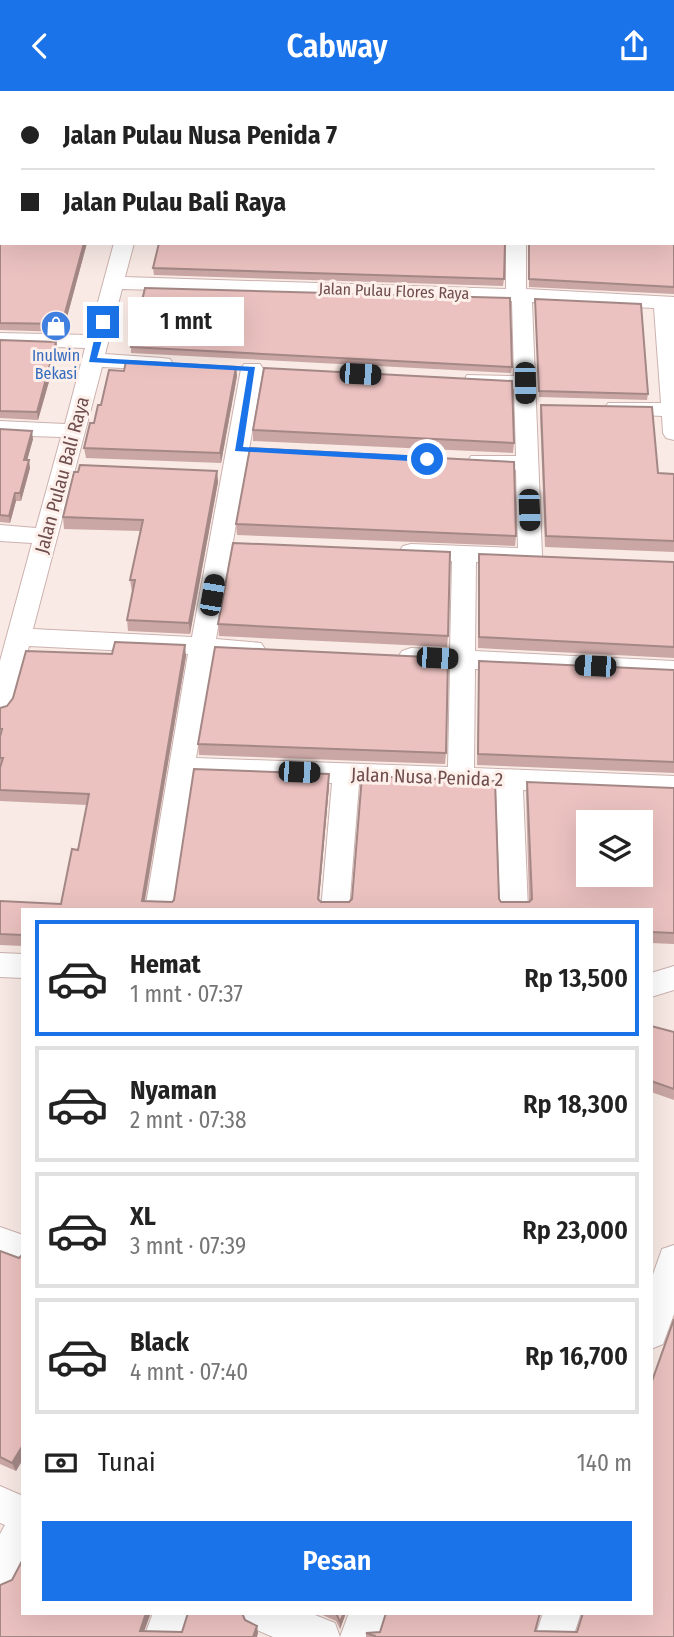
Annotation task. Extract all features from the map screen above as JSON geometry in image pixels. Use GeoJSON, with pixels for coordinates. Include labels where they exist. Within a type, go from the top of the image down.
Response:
{"type":"FeatureCollection","features":[{"type":"Feature","properties":{"kind":"street","name":"Jalan Pulau Bali Raya"},"geometry":{"type":"LineString","coordinates":[[1,703],[123,245]]}},
{"type":"Feature","properties":{"kind":"street"},"geometry":{"type":"LineString","coordinates":[[516,245],[525,383],[530,556]]}},
{"type":"Feature","properties":{"kind":"street","name":"Jalan Pulau Flores Raya"},"geometry":{"type":"LineString","coordinates":[[113,283],[519,295],[669,303]]}},
{"type":"Feature","properties":{"kind":"street"},"geometry":{"type":"LineString","coordinates":[[669,303],[674,433]]}},
{"type":"Feature","properties":{"kind":"street"},"geometry":{"type":"LineString","coordinates":[[0,339],[186,365]]}},
{"type":"Feature","properties":{"kind":"street"},"geometry":{"type":"LineString","coordinates":[[226,367],[279,370]]}},
{"type":"Feature","properties":{"kind":"street"},"geometry":{"type":"LineString","coordinates":[[159,908],[181,767],[252,369]]}},
{"type":"Feature","properties":{"kind":"street"},"geometry":{"type":"LineString","coordinates":[[456,379],[525,383]]}},
{"type":"Feature","properties":{"kind":"street"},"geometry":{"type":"LineString","coordinates":[[526,406],[550,407]]}},
{"type":"Feature","properties":{"kind":"street"},"geometry":{"type":"LineString","coordinates":[[599,408],[672,410]]}},
{"type":"Feature","properties":{"kind":"street"},"geometry":{"type":"LineString","coordinates":[[0,428],[74,431]]}},
{"type":"Feature","properties":{"kind":"street"},"geometry":{"type":"LineString","coordinates":[[238,449],[266,450]]}},
{"type":"Feature","properties":{"kind":"street"},"geometry":{"type":"LineString","coordinates":[[459,460],[528,464]]}},
{"type":"Feature","properties":{"kind":"street"},"geometry":{"type":"LineString","coordinates":[[64,467],[92,468]]}},
{"type":"Feature","properties":{"kind":"street"},"geometry":{"type":"LineString","coordinates":[[209,472],[234,473]]}},
{"type":"Feature","properties":{"kind":"street"},"geometry":{"type":"LineString","coordinates":[[0,533],[46,536]]}},
{"type":"Feature","properties":{"kind":"street"},"geometry":{"type":"LineString","coordinates":[[221,544],[248,545]]}},
{"type":"Feature","properties":{"kind":"street"},"geometry":{"type":"LineString","coordinates":[[383,551],[556,557]]}},
{"type":"Feature","properties":{"kind":"street"},"geometry":{"type":"LineString","coordinates":[[461,778],[464,554]]}},
{"type":"Feature","properties":{"kind":"street"},"geometry":{"type":"LineString","coordinates":[[19,637],[279,650]]}},
{"type":"Feature","properties":{"kind":"street"},"geometry":{"type":"LineString","coordinates":[[383,656],[674,670]]}},
{"type":"Feature","properties":{"kind":"street","name":"Jalan Nusa Penida 2"},"geometry":{"type":"LineString","coordinates":[[181,767],[674,786]]}},
{"type":"Feature","properties":{"kind":"street"},"geometry":{"type":"LineString","coordinates":[[335,908],[346,774]]}},
{"type":"Feature","properties":{"kind":"street"},"geometry":{"type":"LineString","coordinates":[[509,779],[514,908]]}},
{"type":"Feature","properties":{"kind":"street"},"geometry":{"type":"LineString","coordinates":[[0,965],[21,966]]}},
{"type":"Feature","properties":{"kind":"street"},"geometry":{"type":"LineString","coordinates":[[653,984],[674,978]]}},
{"type":"Feature","properties":{"kind":"street"},"geometry":{"type":"LineString","coordinates":[[653,1327],[674,1260]]}},
{"type":"Feature","properties":{"kind":"street"},"geometry":{"type":"LineString","coordinates":[[0,1504],[21,1514]]}},
{"type":"Feature","properties":{"kind":"street"},"geometry":{"type":"LineString","coordinates":[[0,1573],[21,1532]]}},
{"type":"Feature","properties":{"kind":"street"},"geometry":{"type":"LineString","coordinates":[[163,1637],[171,1615]]}},
{"type":"Feature","properties":{"kind":"street"},"geometry":{"type":"LineString","coordinates":[[266,1615],[321,1637]]}},
{"type":"Feature","properties":{"kind":"street"},"geometry":{"type":"LineString","coordinates":[[359,1637],[367,1615]]}},
{"type":"Feature","properties":{"kind":"street"},"geometry":{"type":"LineString","coordinates":[[554,1637],[561,1615]]}},
{"type":"Feature","properties":{"kind":"building"},"geometry":{"type":"Polygon","coordinates":[[[0,245],[83,245],[62,324],[0,323],[0,245]]]}},
{"type":"Feature","properties":{"kind":"building"},"geometry":{"type":"Polygon","coordinates":[[[159,245],[505,245],[504,279],[153,268],[159,245]]]}},
{"type":"Feature","properties":{"kind":"building"},"geometry":{"type":"Polygon","coordinates":[[[529,245],[674,245],[674,287],[529,279],[529,245]]]}},
{"type":"Feature","properties":{"kind":"building"},"geometry":{"type":"Polygon","coordinates":[[[145,288],[510,298],[512,367],[131,347],[145,288]]]}},
{"type":"Feature","properties":{"kind":"building"},"geometry":{"type":"Polygon","coordinates":[[[535,299],[641,304],[648,394],[539,391],[535,299]]]}},
{"type":"Feature","properties":{"kind":"building"},"geometry":{"type":"Polygon","coordinates":[[[0,340],[56,342],[37,412],[0,411],[0,340]]]}},
{"type":"Feature","properties":{"kind":"building"},"geometry":{"type":"Polygon","coordinates":[[[126,361],[236,367],[220,453],[84,448],[90,423],[94,423],[98,405],[101,405],[109,370],[124,371],[126,361]]]}},
{"type":"Feature","properties":{"kind":"building"},"geometry":{"type":"Polygon","coordinates":[[[264,368],[512,381],[514,443],[253,430],[264,368]]]}},
{"type":"Feature","properties":{"kind":"building"},"geometry":{"type":"Polygon","coordinates":[[[541,405],[652,407],[658,473],[674,474],[674,541],[546,536],[541,405]]]}},
{"type":"Feature","properties":{"kind":"building"},"geometry":{"type":"Polygon","coordinates":[[[0,429],[32,431],[24,460],[29,460],[20,493],[15,493],[9,516],[0,515],[0,429]]]}},
{"type":"Feature","properties":{"kind":"building"},"geometry":{"type":"Polygon","coordinates":[[[250,448],[514,462],[516,536],[236,524],[250,448]]]}},
{"type":"Feature","properties":{"kind":"building"},"geometry":{"type":"Polygon","coordinates":[[[80,465],[217,471],[189,623],[127,620],[135,580],[130,580],[143,520],[63,517],[74,472],[78,472],[80,465]]]}},
{"type":"Feature","properties":{"kind":"building"},"geometry":{"type":"Polygon","coordinates":[[[233,543],[450,552],[448,636],[218,624],[233,543]]]}},
{"type":"Feature","properties":{"kind":"building"},"geometry":{"type":"Polygon","coordinates":[[[479,554],[674,562],[674,647],[479,637],[479,554]]]}},
{"type":"Feature","properties":{"kind":"building"},"geometry":{"type":"Polygon","coordinates":[[[115,642],[185,645],[142,901],[174,900],[194,769],[329,774],[318,899],[321,902],[349,902],[352,899],[362,776],[495,781],[501,902],[529,902],[532,899],[527,782],[674,788],[674,933],[653,932],[653,908],[21,908],[21,935],[0,934],[0,901],[61,904],[72,849],[78,850],[89,794],[0,790],[3,758],[0,758],[0,708],[7,706],[13,698],[26,651],[112,654],[115,642]]]}},
{"type":"Feature","properties":{"kind":"building"},"geometry":{"type":"Polygon","coordinates":[[[215,647],[448,658],[446,753],[198,744],[215,647]]]}},
{"type":"Feature","properties":{"kind":"building"},"geometry":{"type":"Polygon","coordinates":[[[479,661],[674,670],[674,762],[478,754],[479,661]]]}},
{"type":"Feature","properties":{"kind":"building"},"geometry":{"type":"Polygon","coordinates":[[[653,1027],[674,1032],[674,1089],[653,1082],[653,1027]]]}},
{"type":"Feature","properties":{"kind":"building"},"geometry":{"type":"Polygon","coordinates":[[[0,1251],[19,1258],[21,1256],[21,1448],[12,1463],[0,1457],[0,1251]]]}},
{"type":"Feature","properties":{"kind":"building"},"geometry":{"type":"Polygon","coordinates":[[[674,1319],[674,1637],[375,1637],[366,1633],[380,1632],[385,1615],[539,1615],[535,1631],[577,1632],[582,1615],[653,1615],[653,1378],[674,1319]]]}},
{"type":"Feature","properties":{"kind":"building"},"geometry":{"type":"Polygon","coordinates":[[[21,1563],[21,1615],[145,1615],[140,1631],[182,1632],[187,1615],[243,1615],[245,1620],[257,1626],[253,1637],[0,1637],[0,1585],[12,1580],[21,1563]]]}},
{"type":"Feature","properties":{"kind":"place","name":"Inulwin Bekasi"},"geometry":{"type":"Point","coordinates":[56,326]}},
{"type":"Feature","properties":{"kind":"route"},"geometry":{"type":"LineString","coordinates":[[103,322],[92,360],[252,369],[238,449],[427,459]]}}]}
